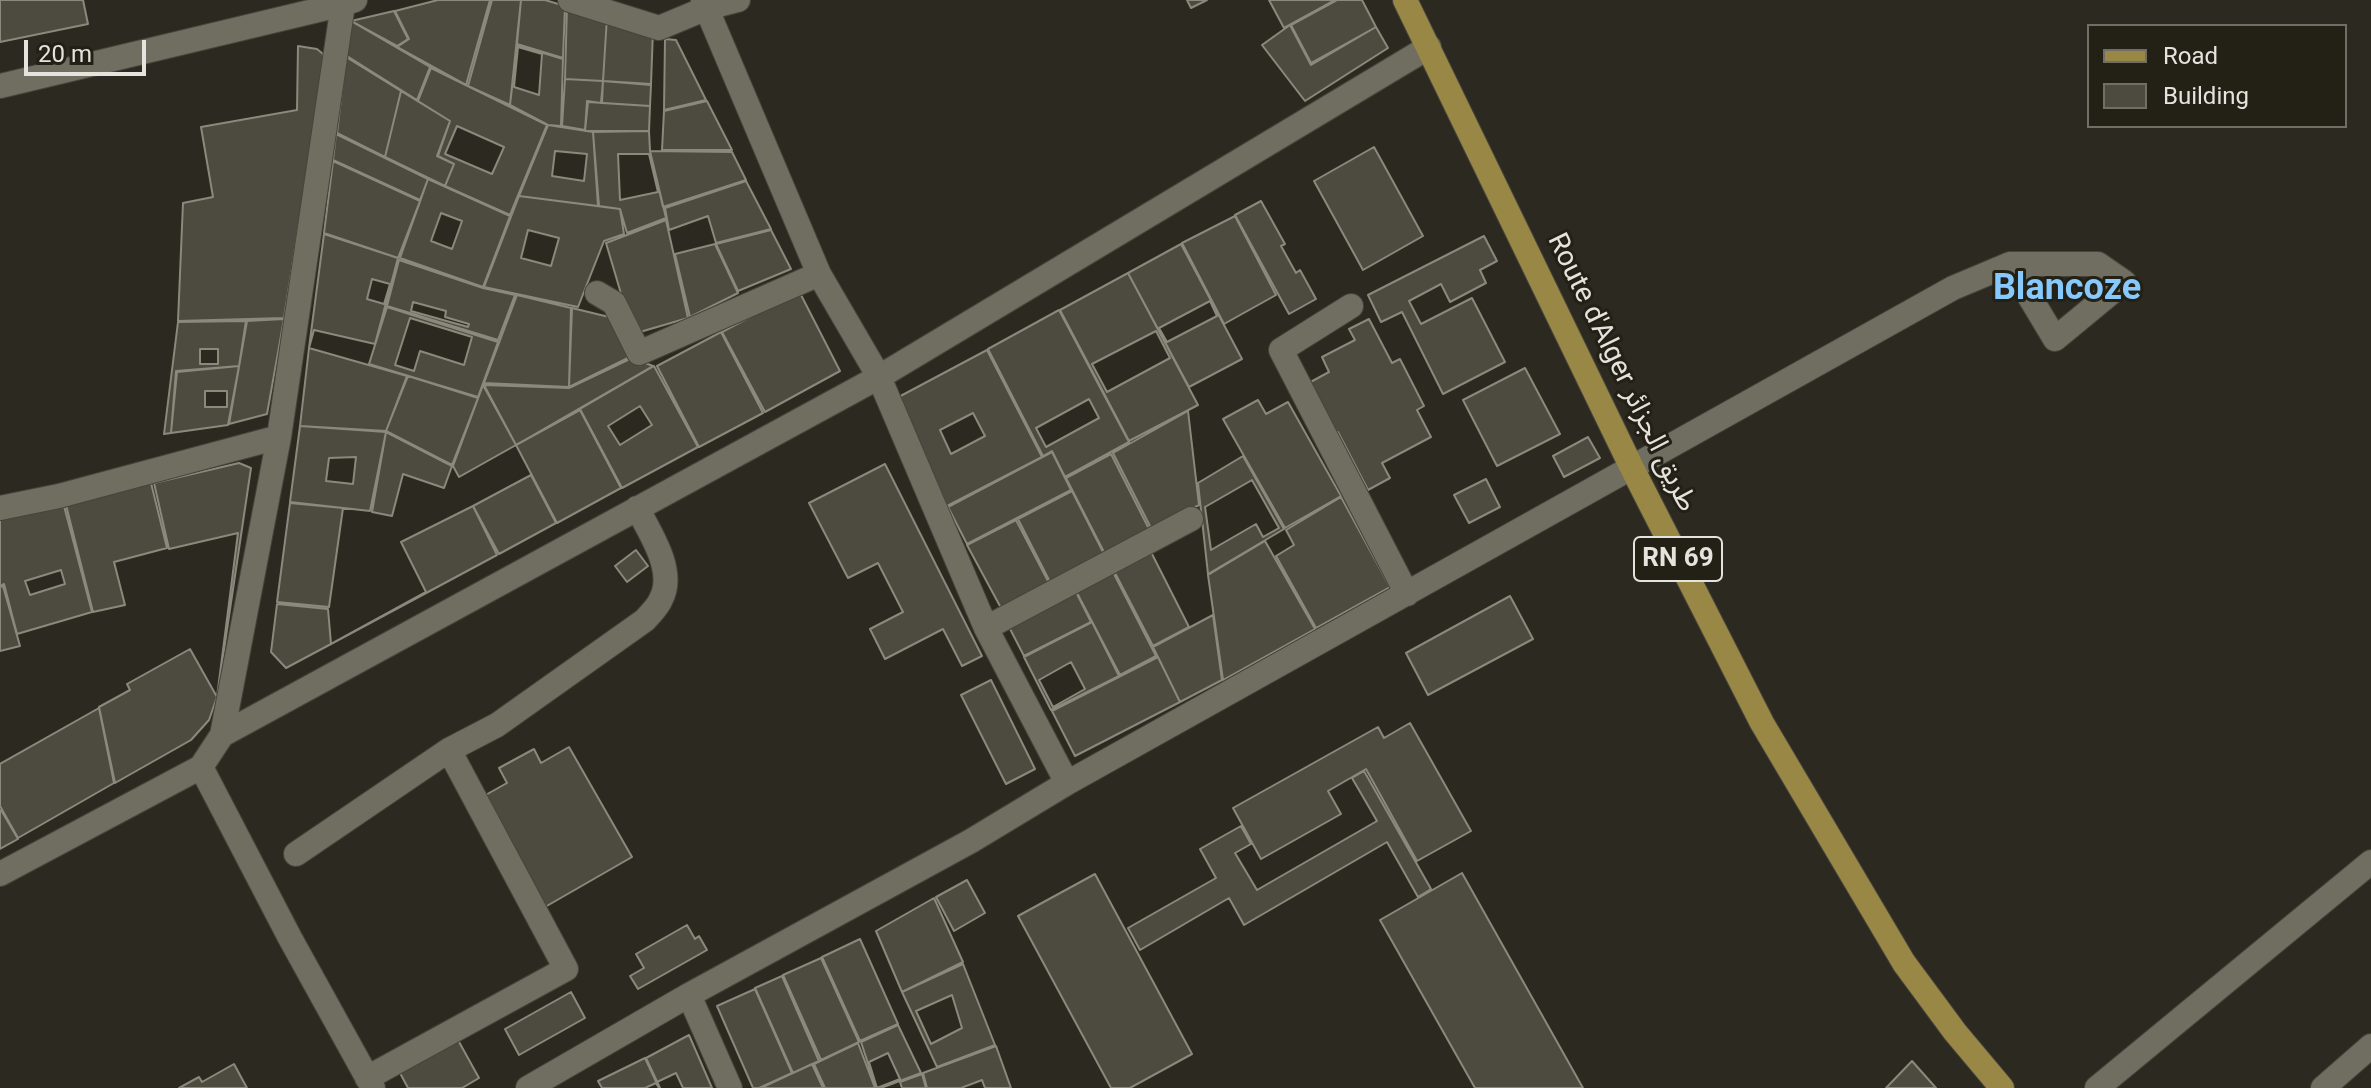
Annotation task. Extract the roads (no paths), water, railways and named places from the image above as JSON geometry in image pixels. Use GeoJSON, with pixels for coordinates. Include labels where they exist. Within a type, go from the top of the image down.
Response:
{"type":"FeatureCollection","features":[{"type":"Feature","properties":{"kind":"main road","name":"Route d'Alger طريق الجزائر"},"geometry":{"type":"LineString","coordinates":[[1405,0],[1632,468],[1762,723],[1904,963],[1955,1032],[2002,1088]]}},
{"type":"Feature","properties":{"kind":"street"},"geometry":{"type":"LineString","coordinates":[[570,0],[659,28],[705,4],[738,0]]}},
{"type":"Feature","properties":{"kind":"street"},"geometry":{"type":"LineString","coordinates":[[0,86],[349,2],[279,437],[222,735],[201,767],[0,874]]}},
{"type":"Feature","properties":{"kind":"street"},"geometry":{"type":"LineString","coordinates":[[705,4],[819,274],[879,377],[986,628],[1067,783]]}},
{"type":"Feature","properties":{"kind":"street"},"geometry":{"type":"LineString","coordinates":[[222,735],[879,377],[1429,47]]}},
{"type":"Feature","properties":{"kind":"street"},"geometry":{"type":"LineString","coordinates":[[528,1088],[1953,288],[2010,264]]}},
{"type":"Feature","properties":{"kind":"street"},"geometry":{"type":"LineString","coordinates":[[597,293],[614,303],[639,353],[819,274]]}},
{"type":"Feature","properties":{"kind":"street"},"geometry":{"type":"LineString","coordinates":[[1351,306],[1281,350],[1407,594]]}},
{"type":"Feature","properties":{"kind":"street"},"geometry":{"type":"LineString","coordinates":[[0,508],[59,496],[279,437]]}},
{"type":"Feature","properties":{"kind":"street"},"geometry":{"type":"LineString","coordinates":[[296,854],[449,750],[497,725],[645,620],[663,598],[665,584],[663,557],[637,508]]}},
{"type":"Feature","properties":{"kind":"street"},"geometry":{"type":"LineString","coordinates":[[986,628],[1191,519]]}},
{"type":"Feature","properties":{"kind":"street"},"geometry":{"type":"LineString","coordinates":[[201,767],[370,1083],[566,969],[449,750]]}},
{"type":"Feature","properties":{"kind":"street"},"geometry":{"type":"LineString","coordinates":[[2097,1088],[2371,862]]}},
{"type":"Feature","properties":{"kind":"street"},"geometry":{"type":"LineString","coordinates":[[689,995],[730,1088]]}},
{"type":"Feature","properties":{"kind":"street"},"geometry":{"type":"LineString","coordinates":[[2323,1088],[2371,1046]]}},
{"type":"Feature","properties":{"kind":"district","name":"Blancoze"},"geometry":{"type":"Point","coordinates":[2067,290]}}]}
